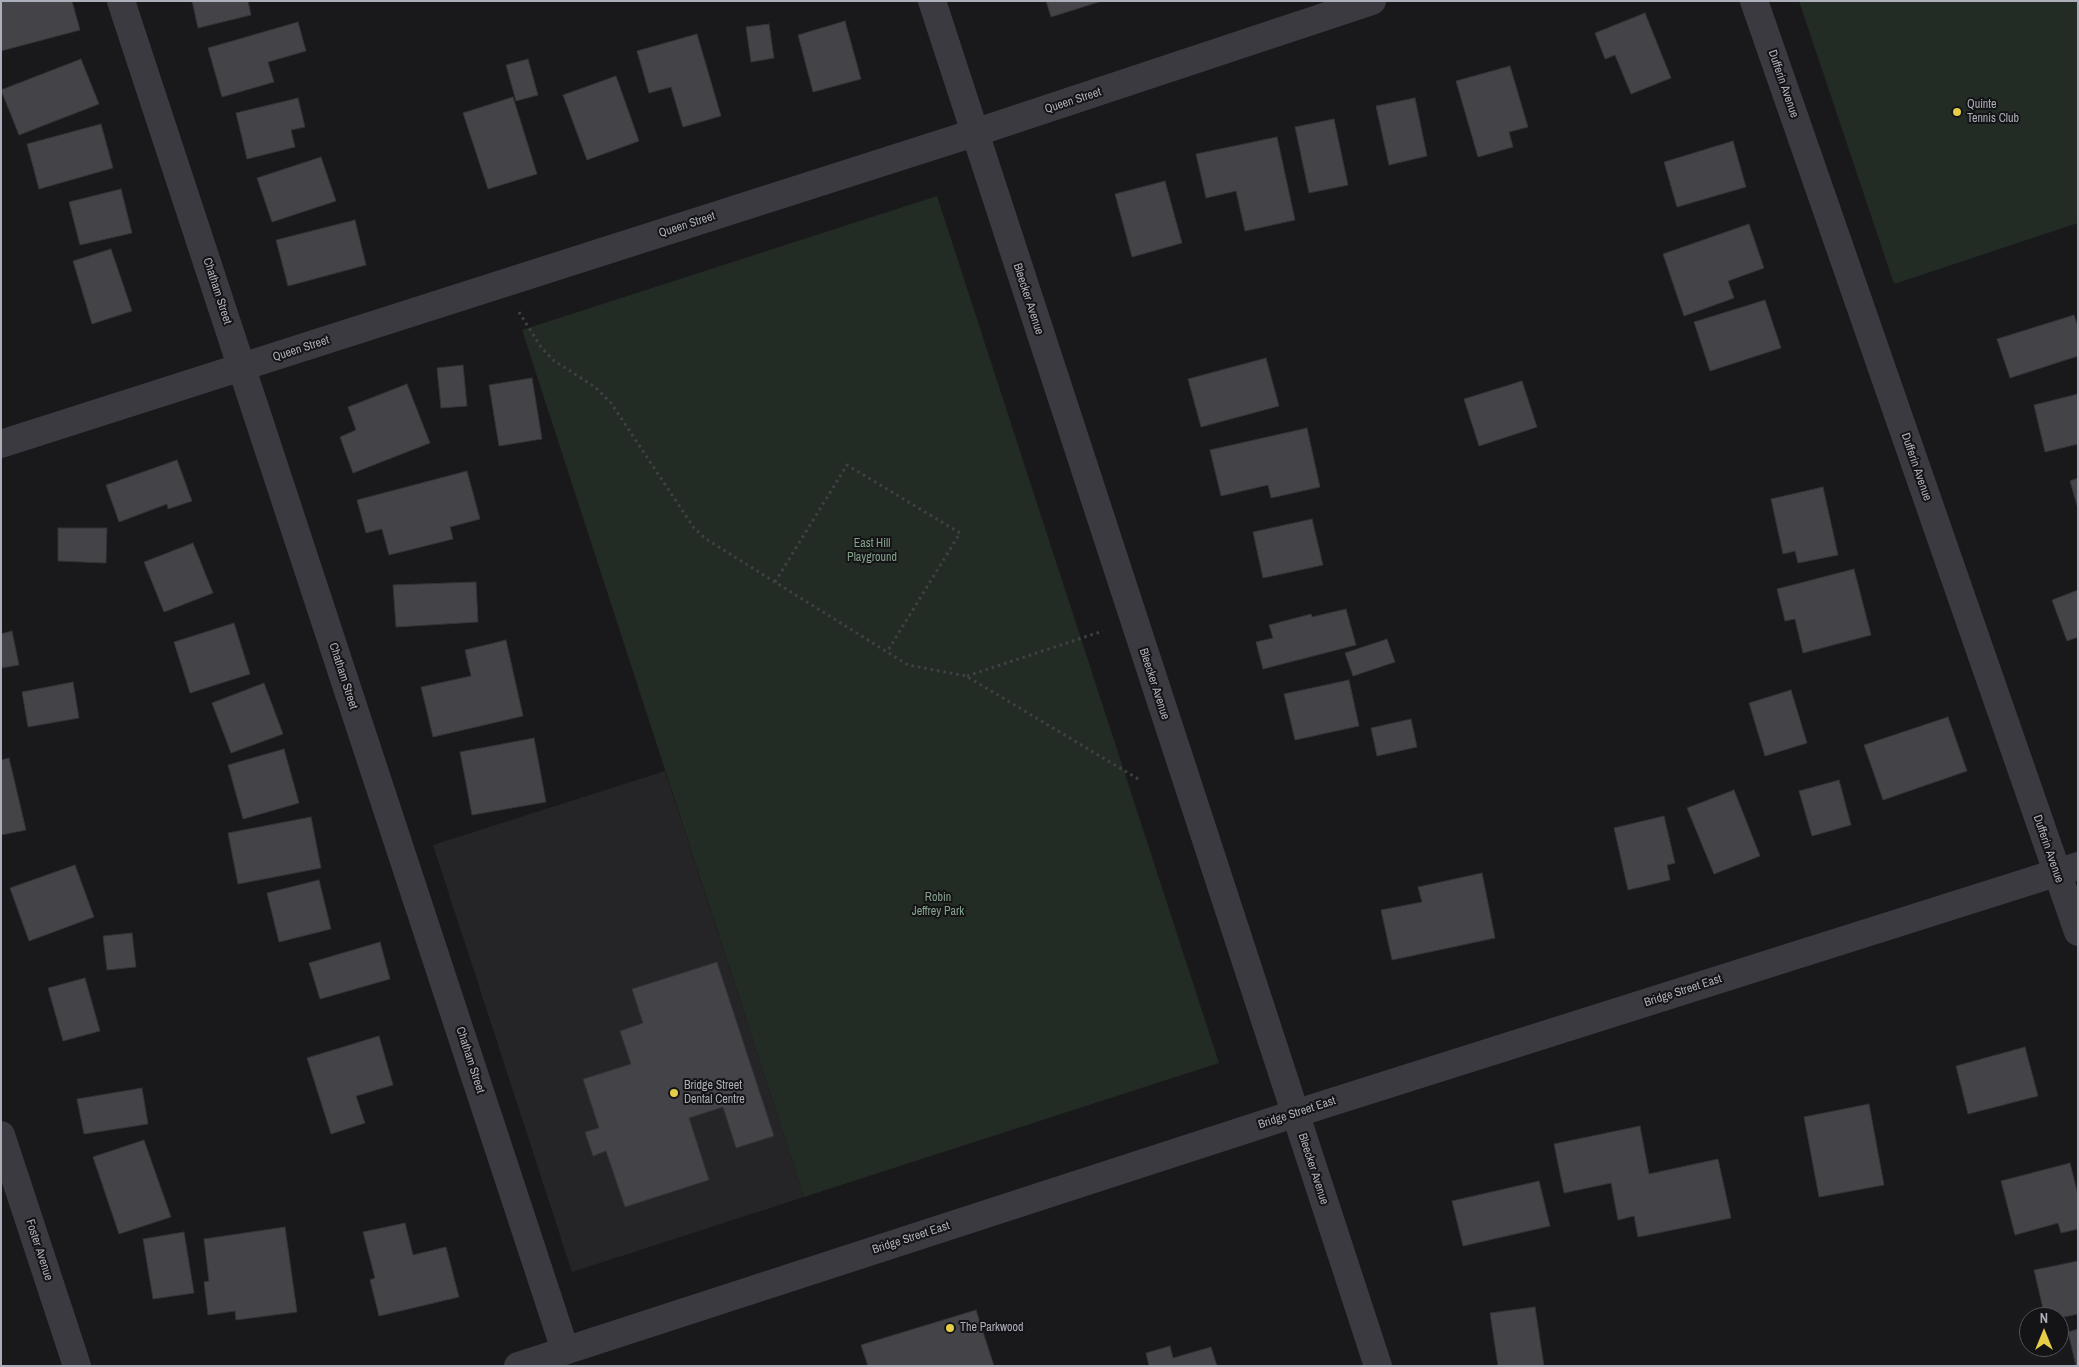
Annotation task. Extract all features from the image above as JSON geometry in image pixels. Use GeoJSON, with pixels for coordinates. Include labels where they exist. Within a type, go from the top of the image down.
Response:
{"type":"FeatureCollection","features":[{"type":"Feature","properties":{"kind":"street","name":"Chatham Street"},"geometry":{"type":"LineString","coordinates":[[121,1],[565,1350]]}},
{"type":"Feature","properties":{"kind":"street","name":"Bleecker Avenue"},"geometry":{"type":"LineString","coordinates":[[932,1],[1294,1114],[1378,1366]]}},
{"type":"Feature","properties":{"kind":"street","name":"Queen Street"},"geometry":{"type":"LineString","coordinates":[[1,444],[974,133],[1372,1]]}},
{"type":"Feature","properties":{"kind":"street","name":"Dufferin Avenue"},"geometry":{"type":"LineString","coordinates":[[1754,1],[2067,870],[2078,932]]}},
{"type":"Feature","properties":{"kind":"street","name":"Bridge Street East"},"geometry":{"type":"LineString","coordinates":[[518,1366],[1294,1114],[2067,870]]}},
{"type":"Feature","properties":{"kind":"street","name":"Foster Avenue"},"geometry":{"type":"LineString","coordinates":[[1,1135],[77,1366]]}},
{"type":"Feature","properties":{"kind":"path"},"geometry":{"type":"LineString","coordinates":[[501,285],[541,347],[553,360],[595,387],[611,403],[694,528],[706,539],[908,664],[966,676],[1140,780]]}},
{"type":"Feature","properties":{"kind":"path"},"geometry":{"type":"LineString","coordinates":[[775,582],[847,465],[960,533],[887,652]]}},
{"type":"Feature","properties":{"kind":"path"},"geometry":{"type":"LineString","coordinates":[[966,676],[1133,620]]}},
{"type":"Feature","properties":{"kind":"shaded area"},"geometry":{"type":"Polygon","coordinates":[[[665,771],[804,1197],[572,1272],[433,845],[665,771]]]}},
{"type":"Feature","properties":{"kind":"green space","name":"Quinte Tennis Club"},"geometry":{"type":"Polygon","coordinates":[[[1799,1],[2078,1],[2078,223],[1894,284],[1799,1]]]}},
{"type":"Feature","properties":{"kind":"green space","name":"Robin Jeffrey Park"},"geometry":{"type":"Polygon","coordinates":[[[937,196],[1219,1063],[804,1197],[522,330],[937,196]]]}},
{"type":"Feature","properties":{"kind":"building"},"geometry":{"type":"Polygon","coordinates":[[[1,1],[72,1],[80,30],[1,51],[1,1]]]}},
{"type":"Feature","properties":{"kind":"building"},"geometry":{"type":"Polygon","coordinates":[[[192,1],[248,1],[251,15],[198,28],[192,1]]]}},
{"type":"Feature","properties":{"kind":"building"},"geometry":{"type":"Polygon","coordinates":[[[1046,1],[1102,1],[1051,17],[1046,1]]]}},
{"type":"Feature","properties":{"kind":"building"},"geometry":{"type":"Polygon","coordinates":[[[1645,13],[1671,78],[1631,94],[1615,55],[1605,59],[1595,33],[1645,13]]]}},
{"type":"Feature","properties":{"kind":"building"},"geometry":{"type":"Polygon","coordinates":[[[845,21],[861,79],[813,92],[798,35],[845,21]]]}},
{"type":"Feature","properties":{"kind":"building"},"geometry":{"type":"Polygon","coordinates":[[[298,22],[306,51],[268,62],[274,82],[222,97],[208,48],[298,22]]]}},
{"type":"Feature","properties":{"kind":"building"},"geometry":{"type":"Polygon","coordinates":[[[769,24],[774,58],[751,62],[746,27],[769,24]]]}},
{"type":"Feature","properties":{"kind":"building"},"geometry":{"type":"Polygon","coordinates":[[[697,34],[721,116],[683,127],[671,87],[649,93],[637,51],[697,34]]]}},
{"type":"Feature","properties":{"kind":"building"},"geometry":{"type":"Polygon","coordinates":[[[81,59],[99,104],[19,135],[1,90],[81,59]]]}},
{"type":"Feature","properties":{"kind":"building"},"geometry":{"type":"Polygon","coordinates":[[[528,59],[538,95],[516,101],[506,65],[528,59]]]}},
{"type":"Feature","properties":{"kind":"building"},"geometry":{"type":"Polygon","coordinates":[[[1510,66],[1528,127],[1509,132],[1513,147],[1478,157],[1456,81],[1510,66]]]}},
{"type":"Feature","properties":{"kind":"building"},"geometry":{"type":"Polygon","coordinates":[[[616,76],[639,141],[587,160],[563,95],[616,76]]]}},
{"type":"Feature","properties":{"kind":"building"},"geometry":{"type":"Polygon","coordinates":[[[513,97],[537,174],[488,189],[463,113],[513,97]]]}},
{"type":"Feature","properties":{"kind":"building"},"geometry":{"type":"Polygon","coordinates":[[[298,98],[305,127],[291,130],[295,147],[247,159],[236,113],[298,98]]]}},
{"type":"Feature","properties":{"kind":"building"},"geometry":{"type":"Polygon","coordinates":[[[1415,98],[1427,156],[1389,165],[1376,106],[1415,98]]]}},
{"type":"Feature","properties":{"kind":"building"},"geometry":{"type":"Polygon","coordinates":[[[1334,119],[1348,185],[1309,193],[1295,127],[1334,119]]]}},
{"type":"Feature","properties":{"kind":"building"},"geometry":{"type":"Polygon","coordinates":[[[101,124],[113,168],[39,189],[27,144],[101,124]]]}},
{"type":"Feature","properties":{"kind":"building"},"geometry":{"type":"Polygon","coordinates":[[[1277,137],[1295,220],[1245,231],[1236,191],[1206,198],[1196,154],[1277,137]]]}},
{"type":"Feature","properties":{"kind":"building"},"geometry":{"type":"Polygon","coordinates":[[[1733,141],[1746,187],[1677,207],[1664,162],[1733,141]]]}},
{"type":"Feature","properties":{"kind":"building"},"geometry":{"type":"Polygon","coordinates":[[[321,157],[336,201],[272,222],[257,178],[321,157]]]}},
{"type":"Feature","properties":{"kind":"building"},"geometry":{"type":"Polygon","coordinates":[[[1165,181],[1182,243],[1132,257],[1115,194],[1165,181]]]}},
{"type":"Feature","properties":{"kind":"building"},"geometry":{"type":"Polygon","coordinates":[[[121,189],[132,233],[80,245],[69,202],[121,189]]]}},
{"type":"Feature","properties":{"kind":"building"},"geometry":{"type":"Polygon","coordinates":[[[355,220],[366,265],[288,286],[276,240],[355,220]]]}},
{"type":"Feature","properties":{"kind":"building"},"geometry":{"type":"Polygon","coordinates":[[[1749,224],[1764,268],[1728,281],[1734,298],[1684,316],[1663,254],[1749,224]]]}},
{"type":"Feature","properties":{"kind":"building"},"geometry":{"type":"Polygon","coordinates":[[[111,249],[132,311],[92,324],[73,261],[111,249]]]}},
{"type":"Feature","properties":{"kind":"building"},"geometry":{"type":"Polygon","coordinates":[[[1765,300],[1781,348],[1710,371],[1694,322],[1765,300]]]}},
{"type":"Feature","properties":{"kind":"building"},"geometry":{"type":"Polygon","coordinates":[[[2074,315],[2078,327],[2078,356],[2010,378],[1997,339],[2074,315]]]}},
{"type":"Feature","properties":{"kind":"building"},"geometry":{"type":"Polygon","coordinates":[[[1266,358],[1279,406],[1201,427],[1188,379],[1266,358]]]}},
{"type":"Feature","properties":{"kind":"building"},"geometry":{"type":"Polygon","coordinates":[[[463,365],[467,406],[441,408],[437,368],[463,365]]]}},
{"type":"Feature","properties":{"kind":"building"},"geometry":{"type":"Polygon","coordinates":[[[532,378],[542,439],[499,446],[489,385],[532,378]]]}},
{"type":"Feature","properties":{"kind":"building"},"geometry":{"type":"Polygon","coordinates":[[[1522,381],[1537,427],[1479,446],[1464,399],[1522,381]]]}},
{"type":"Feature","properties":{"kind":"building"},"geometry":{"type":"Polygon","coordinates":[[[407,384],[430,443],[353,473],[340,437],[356,430],[348,407],[407,384]]]}},
{"type":"Feature","properties":{"kind":"building"},"geometry":{"type":"Polygon","coordinates":[[[2078,394],[2078,444],[2045,452],[2034,405],[2078,394]]]}},
{"type":"Feature","properties":{"kind":"building"},"geometry":{"type":"Polygon","coordinates":[[[1307,428],[1320,487],[1271,498],[1268,485],[1221,496],[1210,450],[1307,428]]]}},
{"type":"Feature","properties":{"kind":"building"},"geometry":{"type":"Polygon","coordinates":[[[177,460],[192,501],[168,509],[167,504],[119,522],[106,485],[177,460]]]}},
{"type":"Feature","properties":{"kind":"building"},"geometry":{"type":"Polygon","coordinates":[[[467,471],[480,519],[450,527],[453,539],[389,555],[382,529],[366,533],[357,500],[467,471]]]}},
{"type":"Feature","properties":{"kind":"building"},"geometry":{"type":"Polygon","coordinates":[[[2078,478],[2078,509],[2070,481],[2078,478]]]}},
{"type":"Feature","properties":{"kind":"building"},"geometry":{"type":"Polygon","coordinates":[[[1823,487],[1838,555],[1798,563],[1795,551],[1783,554],[1771,499],[1823,487]]]}},
{"type":"Feature","properties":{"kind":"building"},"geometry":{"type":"Polygon","coordinates":[[[1312,519],[1323,565],[1263,578],[1253,532],[1312,519]]]}},
{"type":"Feature","properties":{"kind":"building"},"geometry":{"type":"Polygon","coordinates":[[[58,528],[107,528],[106,563],[58,561],[58,528]]]}},
{"type":"Feature","properties":{"kind":"building"},"geometry":{"type":"Polygon","coordinates":[[[193,543],[213,593],[164,612],[144,562],[193,543]]]}},
{"type":"Feature","properties":{"kind":"building"},"geometry":{"type":"Polygon","coordinates":[[[1854,569],[1871,635],[1803,653],[1795,619],[1785,621],[1777,589],[1854,569]]]}},
{"type":"Feature","properties":{"kind":"building"},"geometry":{"type":"Polygon","coordinates":[[[476,582],[478,622],[396,627],[393,585],[476,582]]]}},
{"type":"Feature","properties":{"kind":"building"},"geometry":{"type":"Polygon","coordinates":[[[2078,590],[2078,637],[2067,641],[2052,600],[2078,590]]]}},
{"type":"Feature","properties":{"kind":"building"},"geometry":{"type":"Polygon","coordinates":[[[1346,609],[1356,645],[1263,669],[1256,642],[1273,638],[1269,625],[1311,614],[1312,617],[1346,609]]]}},
{"type":"Feature","properties":{"kind":"building"},"geometry":{"type":"Polygon","coordinates":[[[234,623],[250,674],[190,693],[174,642],[234,623]]]}},
{"type":"Feature","properties":{"kind":"building"},"geometry":{"type":"Polygon","coordinates":[[[12,631],[19,665],[1,668],[1,634],[12,631]]]}},
{"type":"Feature","properties":{"kind":"building"},"geometry":{"type":"Polygon","coordinates":[[[1387,639],[1395,662],[1353,676],[1345,653],[1387,639]]]}},
{"type":"Feature","properties":{"kind":"building"},"geometry":{"type":"Polygon","coordinates":[[[506,640],[523,716],[433,737],[421,687],[471,676],[465,650],[506,640]]]}},
{"type":"Feature","properties":{"kind":"building"},"geometry":{"type":"Polygon","coordinates":[[[1349,680],[1359,726],[1295,740],[1284,694],[1349,680]]]}},
{"type":"Feature","properties":{"kind":"building"},"geometry":{"type":"Polygon","coordinates":[[[73,682],[79,718],[28,727],[22,692],[73,682]]]}},
{"type":"Feature","properties":{"kind":"building"},"geometry":{"type":"Polygon","coordinates":[[[264,683],[283,734],[231,753],[212,703],[264,683]]]}},
{"type":"Feature","properties":{"kind":"building"},"geometry":{"type":"Polygon","coordinates":[[[1791,690],[1807,743],[1765,756],[1749,703],[1791,690]]]}},
{"type":"Feature","properties":{"kind":"building"},"geometry":{"type":"Polygon","coordinates":[[[1948,717],[1967,771],[1883,800],[1864,745],[1948,717]]]}},
{"type":"Feature","properties":{"kind":"building"},"geometry":{"type":"Polygon","coordinates":[[[1411,719],[1417,747],[1377,756],[1371,728],[1411,719]]]}},
{"type":"Feature","properties":{"kind":"building"},"geometry":{"type":"Polygon","coordinates":[[[534,738],[546,802],[472,815],[460,752],[534,738]]]}},
{"type":"Feature","properties":{"kind":"building"},"geometry":{"type":"Polygon","coordinates":[[[284,749],[299,803],[243,819],[228,765],[284,749]]]}},
{"type":"Feature","properties":{"kind":"building"},"geometry":{"type":"Polygon","coordinates":[[[9,758],[26,830],[1,835],[1,760],[9,758]]]}},
{"type":"Feature","properties":{"kind":"building"},"geometry":{"type":"Polygon","coordinates":[[[1839,780],[1851,825],[1812,836],[1799,791],[1839,780]]]}},
{"type":"Feature","properties":{"kind":"building"},"geometry":{"type":"Polygon","coordinates":[[[1734,790],[1760,856],[1714,874],[1687,808],[1734,790]]]}},
{"type":"Feature","properties":{"kind":"building"},"geometry":{"type":"Polygon","coordinates":[[[1664,816],[1675,863],[1667,865],[1670,880],[1628,890],[1614,828],[1664,816]]]}},
{"type":"Feature","properties":{"kind":"building"},"geometry":{"type":"Polygon","coordinates":[[[311,817],[321,868],[238,884],[228,833],[311,817]]]}},
{"type":"Feature","properties":{"kind":"building"},"geometry":{"type":"Polygon","coordinates":[[[75,865],[94,917],[29,941],[10,888],[75,865]]]}},
{"type":"Feature","properties":{"kind":"building"},"geometry":{"type":"Polygon","coordinates":[[[1482,873],[1495,938],[1392,960],[1381,910],[1422,902],[1418,887],[1482,873]]]}},
{"type":"Feature","properties":{"kind":"building"},"geometry":{"type":"Polygon","coordinates":[[[319,880],[331,929],[279,942],[267,893],[319,880]]]}},
{"type":"Feature","properties":{"kind":"building"},"geometry":{"type":"Polygon","coordinates":[[[132,933],[136,967],[107,970],[103,936],[132,933]]]}},
{"type":"Feature","properties":{"kind":"building"},"geometry":{"type":"Polygon","coordinates":[[[380,942],[390,979],[320,999],[309,963],[380,942]]]}},
{"type":"Feature","properties":{"kind":"building","name":"Bridge Street Dental Centre"},"geometry":{"type":"Polygon","coordinates":[[[717,962],[774,1136],[736,1148],[723,1107],[689,1118],[709,1180],[625,1207],[606,1151],[593,1156],[585,1132],[599,1128],[583,1079],[631,1064],[620,1031],[643,1023],[632,989],[717,962]]]}},
{"type":"Feature","properties":{"kind":"building"},"geometry":{"type":"Polygon","coordinates":[[[85,978],[100,1031],[63,1041],[48,988],[85,978]]]}},
{"type":"Feature","properties":{"kind":"building"},"geometry":{"type":"Polygon","coordinates":[[[379,1036],[393,1085],[356,1096],[365,1123],[331,1134],[307,1058],[379,1036]]]}},
{"type":"Feature","properties":{"kind":"building"},"geometry":{"type":"Polygon","coordinates":[[[2025,1047],[2038,1096],[1968,1114],[1956,1066],[2025,1047]]]}},
{"type":"Feature","properties":{"kind":"building"},"geometry":{"type":"Polygon","coordinates":[[[142,1088],[148,1124],[84,1134],[77,1099],[142,1088]]]}},
{"type":"Feature","properties":{"kind":"building"},"geometry":{"type":"Polygon","coordinates":[[[1869,1104],[1884,1185],[1819,1197],[1804,1117],[1869,1104]]]}},
{"type":"Feature","properties":{"kind":"building"},"geometry":{"type":"Polygon","coordinates":[[[1640,1126],[1649,1174],[1718,1159],[1731,1218],[1638,1237],[1634,1216],[1618,1220],[1611,1183],[1564,1193],[1554,1144],[1640,1126]]]}},
{"type":"Feature","properties":{"kind":"building"},"geometry":{"type":"Polygon","coordinates":[[[144,1140],[171,1217],[119,1234],[93,1157],[144,1140]]]}},
{"type":"Feature","properties":{"kind":"building"},"geometry":{"type":"Polygon","coordinates":[[[2070,1163],[2078,1195],[2078,1229],[2061,1233],[2058,1223],[2015,1235],[2001,1181],[2070,1163]]]}},
{"type":"Feature","properties":{"kind":"building"},"geometry":{"type":"Polygon","coordinates":[[[1539,1181],[1550,1226],[1463,1246],[1452,1201],[1539,1181]]]}},
{"type":"Feature","properties":{"kind":"building"},"geometry":{"type":"Polygon","coordinates":[[[405,1223],[413,1255],[446,1247],[459,1297],[379,1316],[370,1280],[375,1278],[363,1232],[405,1223]]]}},
{"type":"Feature","properties":{"kind":"building"},"geometry":{"type":"Polygon","coordinates":[[[285,1227],[297,1312],[236,1320],[235,1311],[208,1315],[204,1282],[209,1281],[204,1239],[285,1227]]]}},
{"type":"Feature","properties":{"kind":"building"},"geometry":{"type":"Polygon","coordinates":[[[184,1232],[194,1293],[153,1299],[143,1239],[184,1232]]]}},
{"type":"Feature","properties":{"kind":"building"},"geometry":{"type":"Polygon","coordinates":[[[2078,1261],[2078,1314],[2069,1316],[2069,1307],[2043,1307],[2034,1270],[2078,1261]]]}},
{"type":"Feature","properties":{"kind":"building"},"geometry":{"type":"Polygon","coordinates":[[[1535,1307],[1544,1366],[1498,1366],[1490,1313],[1535,1307]]]}},
{"type":"Feature","properties":{"kind":"building","name":"The Parkwood"},"geometry":{"type":"Polygon","coordinates":[[[976,1310],[994,1366],[868,1366],[861,1345],[976,1310]]]}},
{"type":"Feature","properties":{"kind":"building"},"geometry":{"type":"Polygon","coordinates":[[[2078,1329],[2078,1366],[2076,1366],[2069,1332],[2078,1329]]]}},
{"type":"Feature","properties":{"kind":"building"},"geometry":{"type":"Polygon","coordinates":[[[1170,1346],[1173,1358],[1211,1347],[1217,1366],[1149,1366],[1146,1353],[1170,1346]]]}},
{"type":"Feature","properties":{"kind":"place","name":"Quinte Tennis Club"},"geometry":{"type":"Point","coordinates":[1957,112]}},
{"type":"Feature","properties":{"kind":"place","name":"Bridge Street Dental Centre"},"geometry":{"type":"Point","coordinates":[674,1093]}},
{"type":"Feature","properties":{"kind":"place","name":"The Parkwood"},"geometry":{"type":"Point","coordinates":[950,1328]}},
{"type":"Feature","properties":{"kind":"park label","name":"East Hill Playground"},"geometry":{"type":"Point","coordinates":[872,551]}}]}
